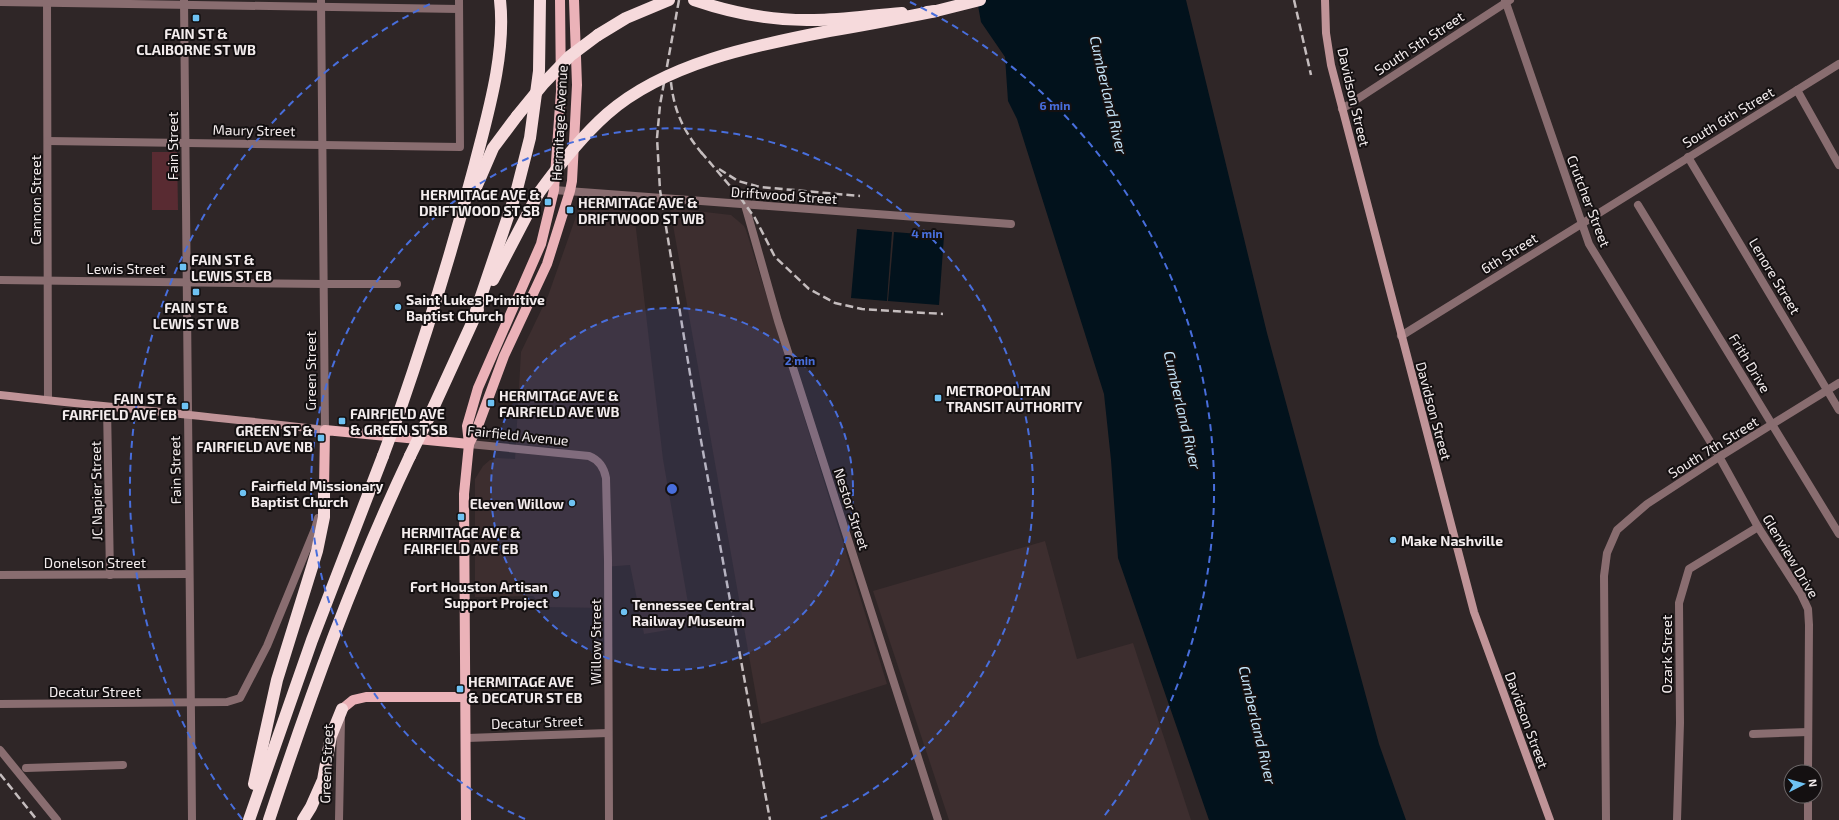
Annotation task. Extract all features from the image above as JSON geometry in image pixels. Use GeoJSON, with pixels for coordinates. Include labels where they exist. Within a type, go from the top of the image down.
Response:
{"type":"FeatureCollection","features":[{"type":"Feature","properties":{"kind":"highway"},"geometry":{"type":"LineString","coordinates":[[248,820],[312,640],[383,456],[425,340],[454,241],[489,106],[500,48],[500,0]]}},
{"type":"Feature","properties":{"kind":"highway"},"geometry":{"type":"LineString","coordinates":[[474,317],[516,193],[530,138],[539,70],[540,0]]}},
{"type":"Feature","properties":{"kind":"highway"},"geometry":{"type":"LineString","coordinates":[[694,0],[738,13],[785,20],[814,20],[936,11]]}},
{"type":"Feature","properties":{"kind":"highway"},"geometry":{"type":"LineString","coordinates":[[269,820],[342,611],[380,518],[429,417],[474,317],[512,241],[538,194],[566,156],[608,114],[641,90],[681,71],[723,55],[784,40],[936,11],[980,0]]}},
{"type":"Feature","properties":{"kind":"highway"},"geometry":{"type":"LineString","coordinates":[[454,241],[493,148],[516,116],[544,83],[570,56],[598,35],[626,18],[663,2]]}},
{"type":"Feature","properties":{"kind":"highway"},"geometry":{"type":"LineString","coordinates":[[248,820],[277,680],[317,551],[324,517],[324,490]]}},
{"type":"Feature","properties":{"kind":"highway"},"geometry":{"type":"LineString","coordinates":[[303,820],[311,807],[323,780],[332,736],[342,709]]}},
{"type":"Feature","properties":{"kind":"main road","name":"Hermitage Avenue"},"geometry":{"type":"LineString","coordinates":[[466,820],[467,697],[464,494],[469,444],[468,426],[478,388],[541,244],[554,190],[561,91],[560,0]]}},
{"type":"Feature","properties":{"kind":"main road","name":"Hermitage Avenue"},"geometry":{"type":"LineString","coordinates":[[469,444],[478,426],[504,356],[547,264],[570,191],[577,85],[574,0]]}},
{"type":"Feature","properties":{"kind":"main road","name":"Fairfield Avenue"},"geometry":{"type":"LineString","coordinates":[[325,430],[469,444]]}},
{"type":"Feature","properties":{"kind":"main road","name":"Green Street"},"geometry":{"type":"LineString","coordinates":[[324,490],[325,430]]}},
{"type":"Feature","properties":{"kind":"main road"},"geometry":{"type":"LineString","coordinates":[[342,709],[353,700],[362,697],[467,697]]}},
{"type":"Feature","properties":{"kind":"street"},"geometry":{"type":"LineString","coordinates":[[0,2],[47,1],[321,4],[459,9],[459,0]]}},
{"type":"Feature","properties":{"kind":"street","name":"Davidson Street"},"geometry":{"type":"LineString","coordinates":[[1325,0],[1326,33],[1330,65],[1474,612],[1550,820]]}},
{"type":"Feature","properties":{"kind":"street","name":"Cannon Street"},"geometry":{"type":"LineString","coordinates":[[47,1],[48,400]]}},
{"type":"Feature","properties":{"kind":"street","name":"South 5th Street"},"geometry":{"type":"LineString","coordinates":[[1342,109],[1507,1]]}},
{"type":"Feature","properties":{"kind":"street","name":"Crutcher Street"},"geometry":{"type":"LineString","coordinates":[[1507,1],[1589,244],[1719,457]]}},
{"type":"Feature","properties":{"kind":"street","name":"Fain Street"},"geometry":{"type":"LineString","coordinates":[[184,2],[192,820]]}},
{"type":"Feature","properties":{"kind":"street","name":"Green Street"},"geometry":{"type":"LineString","coordinates":[[321,4],[325,430]]}},
{"type":"Feature","properties":{"kind":"street","name":"Maury Street"},"geometry":{"type":"LineString","coordinates":[[48,141],[460,147],[459,9]]}},
{"type":"Feature","properties":{"kind":"street","name":"South 6th Street"},"geometry":{"type":"LineString","coordinates":[[1630,192],[1839,64]]}},
{"type":"Feature","properties":{"kind":"street"},"geometry":{"type":"LineString","coordinates":[[1797,90],[1839,165]]}},
{"type":"Feature","properties":{"kind":"street","name":"Lenore Street"},"geometry":{"type":"LineString","coordinates":[[1688,157],[1839,410]]}},
{"type":"Feature","properties":{"kind":"street","name":"Driftwood Street"},"geometry":{"type":"LineString","coordinates":[[554,190],[1011,224]]}},
{"type":"Feature","properties":{"kind":"street","name":"6th Street"},"geometry":{"type":"LineString","coordinates":[[1401,336],[1630,192]]}},
{"type":"Feature","properties":{"kind":"street","name":"Nestor Street"},"geometry":{"type":"LineString","coordinates":[[745,205],[778,321],[938,820]]}},
{"type":"Feature","properties":{"kind":"street","name":"Frith Drive"},"geometry":{"type":"LineString","coordinates":[[1638,205],[1839,534]]}},
{"type":"Feature","properties":{"kind":"street","name":"Lewis Street"},"geometry":{"type":"LineString","coordinates":[[0,280],[397,284]]}},
{"type":"Feature","properties":{"kind":"street","name":"South 7th Street"},"geometry":{"type":"LineString","coordinates":[[1606,820],[1604,593],[1605,568],[1610,544],[1617,530],[1647,504],[1719,457],[1839,383]]}},
{"type":"Feature","properties":{"kind":"street","name":"Fairfield Avenue"},"geometry":{"type":"LineString","coordinates":[[0,395],[325,430]]}},
{"type":"Feature","properties":{"kind":"street","name":"JC Napier Street"},"geometry":{"type":"LineString","coordinates":[[108,407],[110,575]]}},
{"type":"Feature","properties":{"kind":"street","name":"Fairfield Avenue"},"geometry":{"type":"LineString","coordinates":[[469,444],[588,456],[596,459],[602,465]]}},
{"type":"Feature","properties":{"kind":"street","name":"Glenview Drive"},"geometry":{"type":"LineString","coordinates":[[1719,457],[1758,528],[1795,585],[1808,609],[1808,764]]}},
{"type":"Feature","properties":{"kind":"street","name":"Willow Street"},"geometry":{"type":"LineString","coordinates":[[602,465],[606,478],[608,560],[608,820]]}},
{"type":"Feature","properties":{"kind":"street","name":"Green Street"},"geometry":{"type":"LineString","coordinates":[[191,703],[227,702],[240,698],[267,646],[316,529],[324,490]]}},
{"type":"Feature","properties":{"kind":"street","name":"Ozark Street"},"geometry":{"type":"LineString","coordinates":[[1677,820],[1680,723],[1679,603],[1684,582],[1689,569],[1758,528]]}},
{"type":"Feature","properties":{"kind":"street","name":"Donelson Street"},"geometry":{"type":"LineString","coordinates":[[0,576],[189,574]]}},
{"type":"Feature","properties":{"kind":"street","name":"Decatur Street"},"geometry":{"type":"LineString","coordinates":[[0,704],[191,703]]}},
{"type":"Feature","properties":{"kind":"street","name":"Green Street"},"geometry":{"type":"LineString","coordinates":[[339,820],[340,735],[342,709]]}},
{"type":"Feature","properties":{"kind":"street"},"geometry":{"type":"LineString","coordinates":[[1753,734],[1808,732]]}},
{"type":"Feature","properties":{"kind":"street","name":"Decatur Street"},"geometry":{"type":"LineString","coordinates":[[467,738],[608,733]]}},
{"type":"Feature","properties":{"kind":"street"},"geometry":{"type":"LineString","coordinates":[[0,750],[57,820]]}},
{"type":"Feature","properties":{"kind":"street"},"geometry":{"type":"LineString","coordinates":[[26,768],[123,765]]}},
{"type":"Feature","properties":{"kind":"street"},"geometry":{"type":"LineString","coordinates":[[1808,804],[1808,820]]}},
{"type":"Feature","properties":{"kind":"shaded area"},"geometry":{"type":"Polygon","coordinates":[[[152,152],[177,152],[178,210],[152,210],[152,152]]]}},
{"type":"Feature","properties":{"kind":"shaded area"},"geometry":{"type":"Polygon","coordinates":[[[580,205],[634,212],[663,459],[692,626],[644,634],[630,565],[604,567],[604,608],[543,607],[533,596],[475,597],[475,479],[483,466],[490,460],[497,458],[515,459],[521,352],[548,296],[580,205]]]}},
{"type":"Feature","properties":{"kind":"shaded area"},"geometry":{"type":"Polygon","coordinates":[[[670,208],[731,215],[744,226],[746,230],[887,684],[761,724],[670,208]]]}},
{"type":"Feature","properties":{"kind":"shaded area"},"geometry":{"type":"Polygon","coordinates":[[[1045,541],[1077,659],[1133,643],[1191,820],[949,820],[873,591],[1045,541]]]}},
{"type":"Feature","properties":{"kind":"water","name":"Cumberland River"},"geometry":{"type":"Polygon","coordinates":[[[977,0],[1186,0],[1267,333],[1379,744],[1406,820],[1209,820],[1118,558],[1111,460],[1104,394],[1017,119],[1008,101],[1005,57],[981,22],[977,0]]]}},
{"type":"Feature","properties":{"kind":"water"},"geometry":{"type":"Polygon","coordinates":[[[857,229],[892,232],[887,301],[851,298],[857,229]]]}},
{"type":"Feature","properties":{"kind":"water"},"geometry":{"type":"Polygon","coordinates":[[[894,232],[944,236],[939,305],[888,301],[894,232]]]}},
{"type":"Feature","properties":{"kind":"railway"},"geometry":{"type":"LineString","coordinates":[[679,0],[660,105],[657,138],[660,190],[700,435],[770,820]]}},
{"type":"Feature","properties":{"kind":"railway"},"geometry":{"type":"LineString","coordinates":[[1294,0],[1311,75]]}},
{"type":"Feature","properties":{"kind":"railway"},"geometry":{"type":"LineString","coordinates":[[670,70],[673,95],[679,117],[690,137],[705,157]]}},
{"type":"Feature","properties":{"kind":"railway"},"geometry":{"type":"LineString","coordinates":[[701,152],[742,200],[755,218],[775,257],[809,289],[835,303],[862,309],[943,314]]}},
{"type":"Feature","properties":{"kind":"railway"},"geometry":{"type":"LineString","coordinates":[[719,169],[738,181],[760,187],[860,196]]}},
{"type":"Feature","properties":{"kind":"railway"},"geometry":{"type":"LineString","coordinates":[[0,774],[37,820]]}},
{"type":"Feature","properties":{"kind":"place","name":"FAIN ST & CLAIBORNE ST WB"},"geometry":{"type":"Point","coordinates":[196,18]}},
{"type":"Feature","properties":{"kind":"place","name":"HERMITAGE AVE & DRIFTWOOD ST SB"},"geometry":{"type":"Point","coordinates":[548,202]}},
{"type":"Feature","properties":{"kind":"place","name":"HERMITAGE AVE & DRIFTWOOD ST WB"},"geometry":{"type":"Point","coordinates":[570,210]}},
{"type":"Feature","properties":{"kind":"place","name":"FAIN ST & LEWIS ST EB"},"geometry":{"type":"Point","coordinates":[183,267]}},
{"type":"Feature","properties":{"kind":"place","name":"FAIN ST & LEWIS ST WB"},"geometry":{"type":"Point","coordinates":[196,292]}},
{"type":"Feature","properties":{"kind":"place","name":"Saint Lukes Primitive Baptist Church"},"geometry":{"type":"Point","coordinates":[398,307]}},
{"type":"Feature","properties":{"kind":"place","name":"METROPOLITAN TRANSIT AUTHORITY"},"geometry":{"type":"Point","coordinates":[938,398]}},
{"type":"Feature","properties":{"kind":"place","name":"HERMITAGE AVE & FAIRFIELD AVE WB"},"geometry":{"type":"Point","coordinates":[491,403]}},
{"type":"Feature","properties":{"kind":"place","name":"FAIN ST & FAIRFIELD AVE EB"},"geometry":{"type":"Point","coordinates":[185,406]}},
{"type":"Feature","properties":{"kind":"place","name":"FAIRFIELD AVE & GREEN ST SB"},"geometry":{"type":"Point","coordinates":[342,421]}},
{"type":"Feature","properties":{"kind":"place","name":"GREEN ST & FAIRFIELD AVE NB"},"geometry":{"type":"Point","coordinates":[321,438]}},
{"type":"Feature","properties":{"kind":"place","name":"Fairfield Missionary Baptist Church"},"geometry":{"type":"Point","coordinates":[243,493]}},
{"type":"Feature","properties":{"kind":"place","name":"Eleven Willow"},"geometry":{"type":"Point","coordinates":[572,503]}},
{"type":"Feature","properties":{"kind":"place","name":"HERMITAGE AVE & FAIRFIELD AVE EB"},"geometry":{"type":"Point","coordinates":[461,517]}},
{"type":"Feature","properties":{"kind":"place","name":"Make Nashville"},"geometry":{"type":"Point","coordinates":[1393,540]}},
{"type":"Feature","properties":{"kind":"place","name":"Fort Houston Artisan Support Project"},"geometry":{"type":"Point","coordinates":[556,594]}},
{"type":"Feature","properties":{"kind":"place","name":"Tennessee Central Railway Museum"},"geometry":{"type":"Point","coordinates":[624,612]}},
{"type":"Feature","properties":{"kind":"place","name":"HERMITAGE AVE & DECATUR ST EB"},"geometry":{"type":"Point","coordinates":[460,689]}}]}
